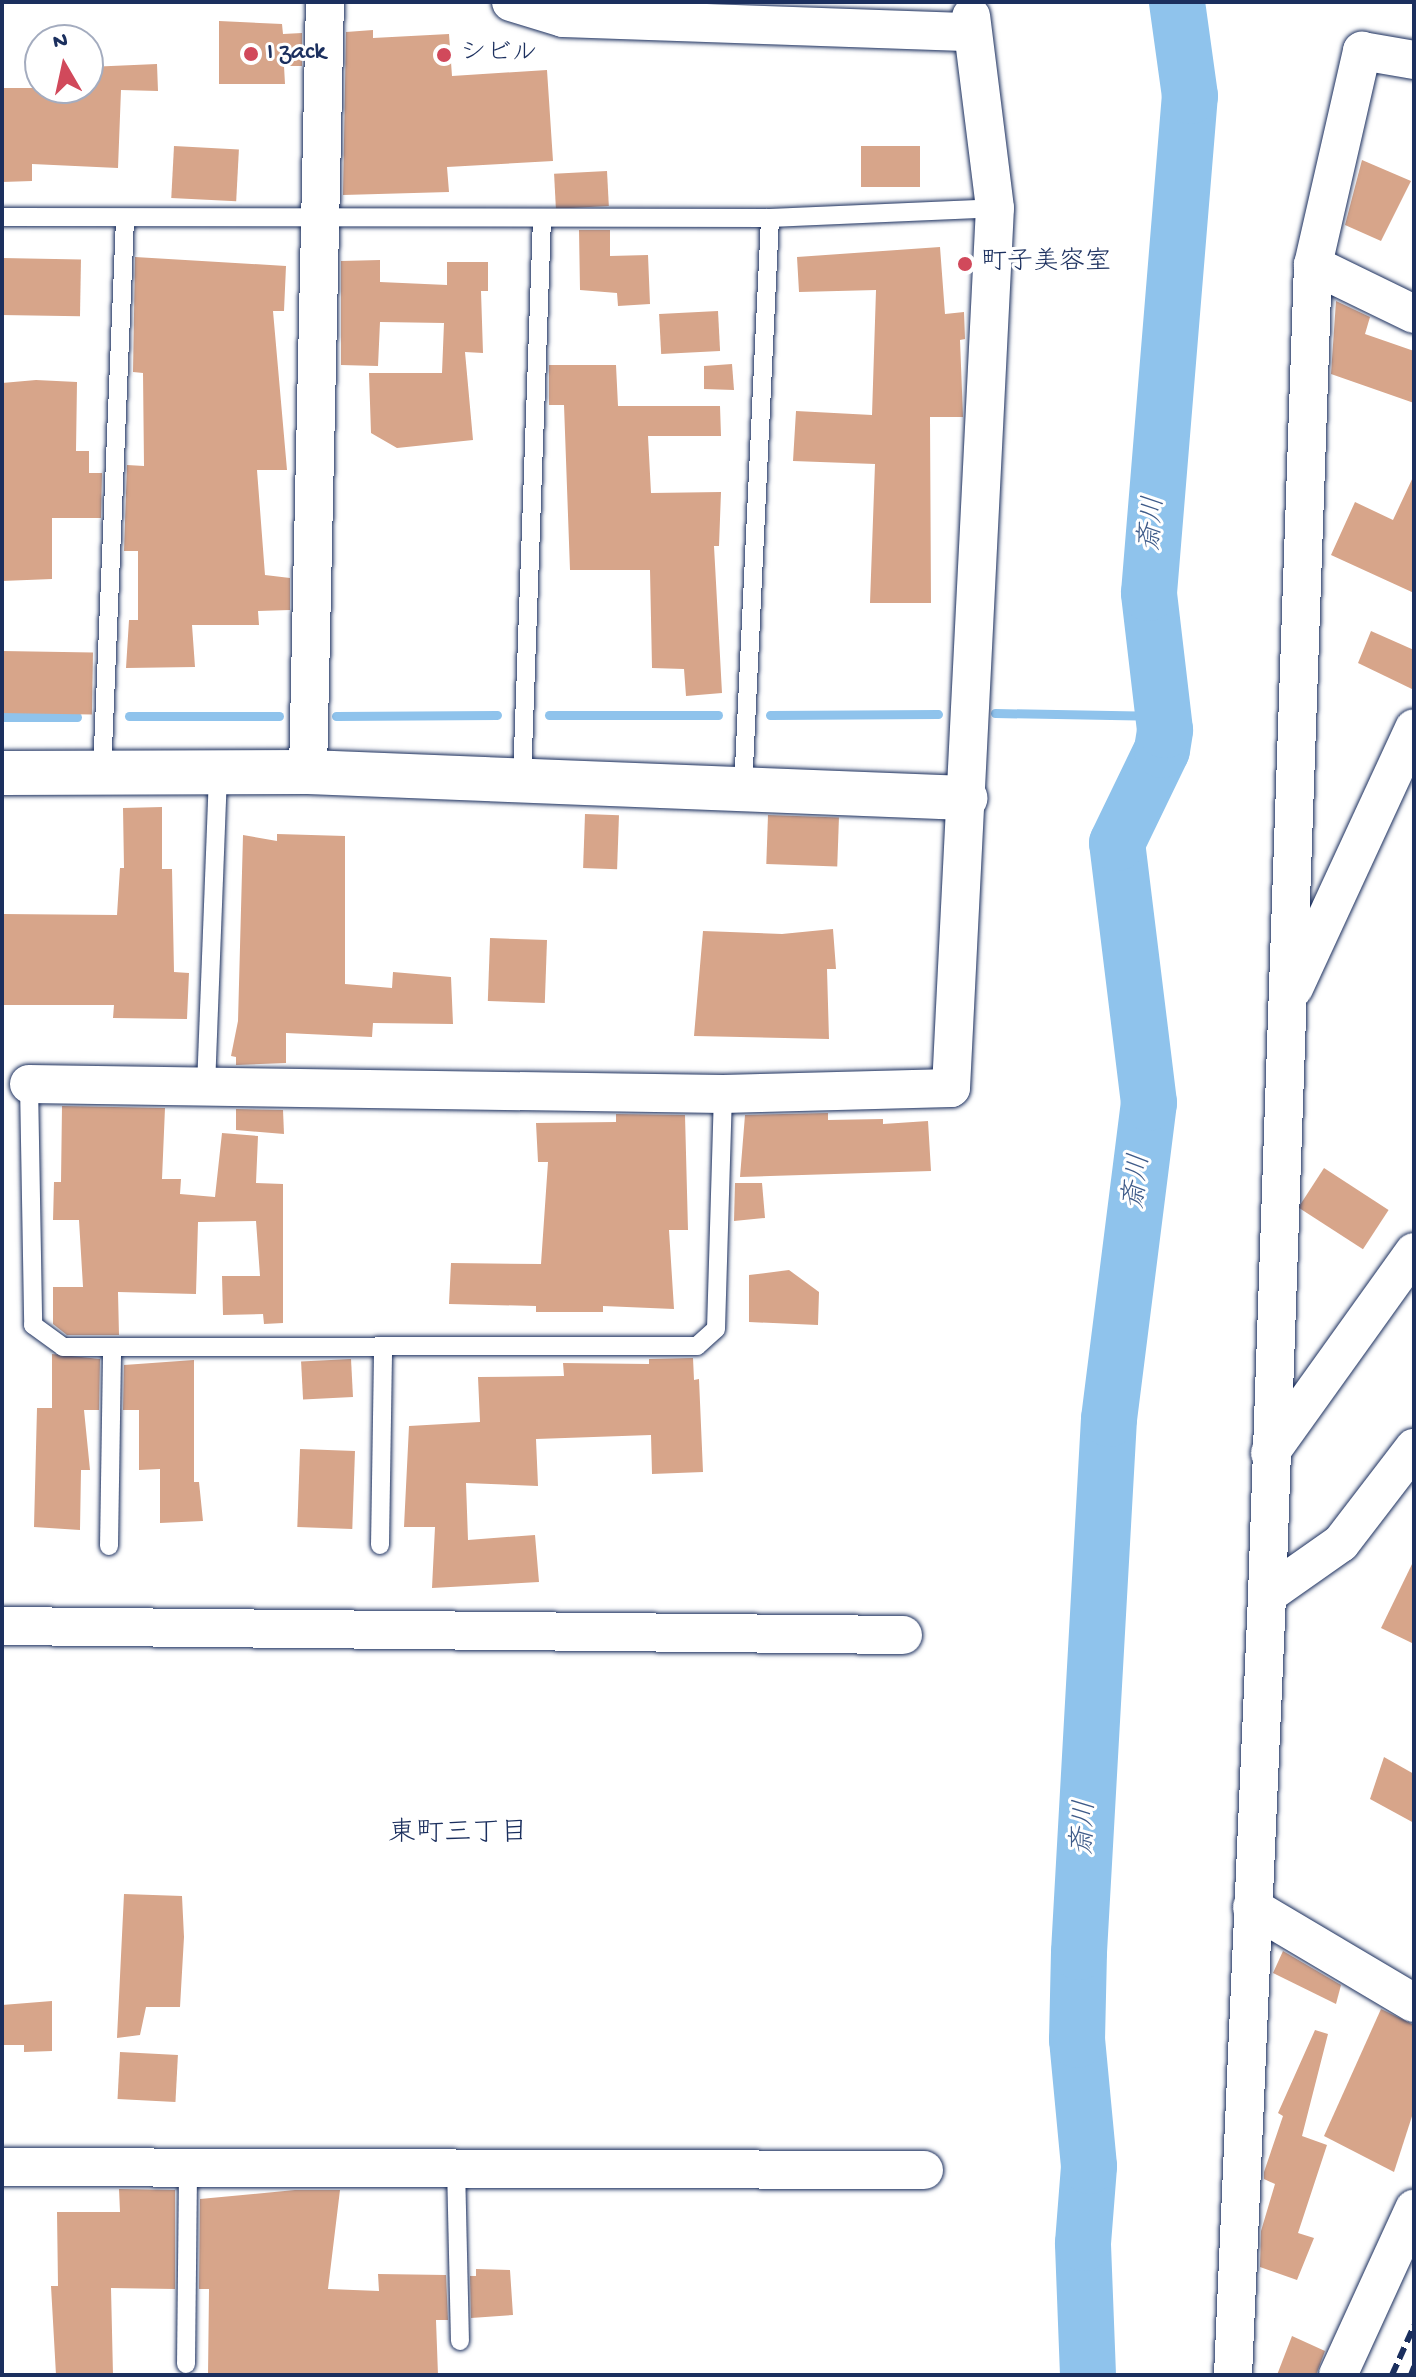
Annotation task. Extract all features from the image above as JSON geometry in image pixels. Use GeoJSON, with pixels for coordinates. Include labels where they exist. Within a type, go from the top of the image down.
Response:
{"type":"FeatureCollection","features":[{"type":"Feature","properties":{"kind":"street"},"geometry":{"type":"LineString","coordinates":[[308,772],[325,2]]}},
{"type":"Feature","properties":{"kind":"street"},"geometry":{"type":"LineString","coordinates":[[29,1084],[723,1094],[951,1088],[995,208],[972,24],[563,18],[511,2]]}},
{"type":"Feature","properties":{"kind":"street"},"geometry":{"type":"LineString","coordinates":[[1233,2375],[1267,1595],[1313,265],[1362,51],[1414,60]]}},
{"type":"Feature","properties":{"kind":"street"},"geometry":{"type":"LineString","coordinates":[[1313,265],[1414,314]]}},
{"type":"Feature","properties":{"kind":"street"},"geometry":{"type":"LineString","coordinates":[[1288,1001],[1414,728]]}},
{"type":"Feature","properties":{"kind":"street"},"geometry":{"type":"LineString","coordinates":[[2,773],[308,772],[965,798]]}},
{"type":"Feature","properties":{"kind":"street"},"geometry":{"type":"LineString","coordinates":[[1270,1453],[1414,1252]]}},
{"type":"Feature","properties":{"kind":"street"},"geometry":{"type":"LineString","coordinates":[[1267,1595],[1341,1543],[1414,1448]]}},
{"type":"Feature","properties":{"kind":"street"},"geometry":{"type":"LineString","coordinates":[[2,1626],[903,1635]]}},
{"type":"Feature","properties":{"kind":"street"},"geometry":{"type":"LineString","coordinates":[[1252,1907],[1414,2003]]}},
{"type":"Feature","properties":{"kind":"street"},"geometry":{"type":"LineString","coordinates":[[2,2167],[188,2164],[924,2170]]}},
{"type":"Feature","properties":{"kind":"street"},"geometry":{"type":"LineString","coordinates":[[1338,2375],[1414,2209]]}},
{"type":"Feature","properties":{"kind":"lane"},"geometry":{"type":"LineString","coordinates":[[2,217],[770,218],[995,208]]}},
{"type":"Feature","properties":{"kind":"lane"},"geometry":{"type":"LineString","coordinates":[[522,780],[542,218]]}},
{"type":"Feature","properties":{"kind":"lane"},"geometry":{"type":"LineString","coordinates":[[743,789],[770,218]]}},
{"type":"Feature","properties":{"kind":"lane"},"geometry":{"type":"LineString","coordinates":[[102,773],[125,219]]}},
{"type":"Feature","properties":{"kind":"lane"},"geometry":{"type":"LineString","coordinates":[[206,1087],[218,772]]}},
{"type":"Feature","properties":{"kind":"lane"},"geometry":{"type":"LineString","coordinates":[[29,1084],[33,1325],[63,1347],[697,1346],[716,1329],[723,1094]]}},
{"type":"Feature","properties":{"kind":"lane"},"geometry":{"type":"LineString","coordinates":[[380,1545],[383,1346]]}},
{"type":"Feature","properties":{"kind":"lane"},"geometry":{"type":"LineString","coordinates":[[109,1546],[112,1347]]}},
{"type":"Feature","properties":{"kind":"lane"},"geometry":{"type":"LineString","coordinates":[[186,2364],[188,2164]]}},
{"type":"Feature","properties":{"kind":"lane"},"geometry":{"type":"LineString","coordinates":[[456,2166],[460,2341]]}},
{"type":"Feature","properties":{"kind":"building","name":"I zack"},"geometry":{"type":"Polygon","coordinates":[[[219,21],[282,24],[283,34],[302,33],[302,66],[284,66],[285,84],[219,84],[219,21]]]}},
{"type":"Feature","properties":{"kind":"building"},"geometry":{"type":"Polygon","coordinates":[[[373,30],[373,38],[449,34],[452,76],[547,70],[553,161],[447,167],[449,192],[343,195],[346,32],[373,30]]]}},
{"type":"Feature","properties":{"kind":"building"},"geometry":{"type":"Polygon","coordinates":[[[157,64],[158,91],[121,90],[118,168],[32,164],[32,181],[2,182],[2,88],[24,88],[24,104],[104,104],[104,66],[157,64]]]}},
{"type":"Feature","properties":{"kind":"building"},"geometry":{"type":"Polygon","coordinates":[[[174,146],[239,149],[236,201],[171,198],[174,146]]]}},
{"type":"Feature","properties":{"kind":"building"},"geometry":{"type":"Polygon","coordinates":[[[861,146],[920,146],[920,187],[861,187],[861,146]]]}},
{"type":"Feature","properties":{"kind":"building"},"geometry":{"type":"Polygon","coordinates":[[[1362,160],[1411,181],[1381,241],[1345,225],[1362,160]]]}},
{"type":"Feature","properties":{"kind":"building"},"geometry":{"type":"Polygon","coordinates":[[[607,171],[609,206],[556,209],[554,174],[607,171]]]}},
{"type":"Feature","properties":{"kind":"building"},"geometry":{"type":"Polygon","coordinates":[[[579,230],[610,230],[610,256],[648,255],[650,304],[618,306],[617,293],[580,290],[579,230]]]}},
{"type":"Feature","properties":{"kind":"building"},"geometry":{"type":"Polygon","coordinates":[[[940,247],[945,314],[964,312],[965,339],[960,340],[963,417],[930,417],[931,603],[870,603],[875,464],[793,461],[796,411],[872,415],[876,290],[799,292],[797,257],[940,247]]]}},
{"type":"Feature","properties":{"kind":"building"},"geometry":{"type":"Polygon","coordinates":[[[135,257],[286,266],[284,311],[273,311],[287,470],[257,470],[265,575],[290,578],[290,610],[258,611],[259,625],[192,625],[195,667],[126,668],[129,620],[138,620],[138,551],[124,551],[127,465],[144,466],[143,373],[133,372],[135,257]]]}},
{"type":"Feature","properties":{"kind":"building"},"geometry":{"type":"Polygon","coordinates":[[[2,258],[81,259],[80,316],[2,315],[2,258]]]}},
{"type":"Feature","properties":{"kind":"building"},"geometry":{"type":"Polygon","coordinates":[[[380,260],[380,282],[447,285],[447,262],[488,262],[488,291],[481,291],[483,353],[465,352],[473,440],[397,448],[371,433],[369,373],[442,373],[444,323],[380,322],[378,366],[341,365],[341,261],[380,260]]]}},
{"type":"Feature","properties":{"kind":"building"},"geometry":{"type":"Polygon","coordinates":[[[1336,301],[1370,317],[1365,334],[1414,351],[1414,403],[1331,374],[1336,301]]]}},
{"type":"Feature","properties":{"kind":"building"},"geometry":{"type":"Polygon","coordinates":[[[718,311],[720,351],[661,354],[659,314],[718,311]]]}},
{"type":"Feature","properties":{"kind":"building"},"geometry":{"type":"Polygon","coordinates":[[[732,364],[734,390],[704,389],[704,366],[732,364]]]}},
{"type":"Feature","properties":{"kind":"building"},"geometry":{"type":"Polygon","coordinates":[[[549,365],[616,365],[618,406],[720,406],[721,436],[648,436],[651,493],[721,492],[719,546],[714,546],[722,693],[686,696],[684,669],[652,668],[650,570],[570,570],[564,405],[549,405],[549,365]]]}},
{"type":"Feature","properties":{"kind":"building"},"geometry":{"type":"Polygon","coordinates":[[[36,380],[77,382],[76,451],[89,451],[89,473],[102,473],[101,518],[52,518],[52,579],[2,581],[2,383],[36,380]]]}},
{"type":"Feature","properties":{"kind":"building"},"geometry":{"type":"Polygon","coordinates":[[[1414,475],[1414,593],[1331,555],[1355,502],[1393,520],[1414,475]]]}},
{"type":"Feature","properties":{"kind":"building"},"geometry":{"type":"Polygon","coordinates":[[[1371,631],[1414,650],[1414,690],[1358,663],[1371,631]]]}},
{"type":"Feature","properties":{"kind":"building"},"geometry":{"type":"Polygon","coordinates":[[[2,651],[93,653],[92,715],[2,713],[2,651]]]}},
{"type":"Feature","properties":{"kind":"building"},"geometry":{"type":"Polygon","coordinates":[[[162,807],[162,869],[172,869],[174,972],[189,973],[187,1019],[113,1018],[114,1005],[2,1005],[2,914],[117,915],[120,868],[124,868],[123,808],[162,807]]]}},
{"type":"Feature","properties":{"kind":"building"},"geometry":{"type":"Polygon","coordinates":[[[585,814],[619,815],[617,869],[583,868],[585,814]]]}},
{"type":"Feature","properties":{"kind":"building"},"geometry":{"type":"Polygon","coordinates":[[[768,815],[839,817],[837,866],[766,864],[768,815]]]}},
{"type":"Feature","properties":{"kind":"building"},"geometry":{"type":"Polygon","coordinates":[[[277,834],[345,836],[345,984],[392,988],[393,972],[451,977],[453,1024],[373,1023],[372,1037],[286,1033],[286,1063],[236,1065],[236,1057],[231,1056],[238,1021],[243,835],[277,841],[277,834]]]}},
{"type":"Feature","properties":{"kind":"building"},"geometry":{"type":"Polygon","coordinates":[[[833,929],[836,969],[827,969],[829,1039],[694,1036],[703,931],[782,934],[833,929]]]}},
{"type":"Feature","properties":{"kind":"building"},"geometry":{"type":"Polygon","coordinates":[[[490,938],[547,940],[545,1003],[488,1001],[490,938]]]}},
{"type":"Feature","properties":{"kind":"building"},"geometry":{"type":"Polygon","coordinates":[[[62,1106],[165,1108],[162,1179],[181,1179],[180,1194],[215,1197],[222,1133],[258,1136],[256,1183],[283,1184],[283,1323],[264,1324],[263,1314],[223,1315],[222,1276],[260,1276],[256,1221],[198,1222],[196,1294],[118,1292],[119,1335],[67,1335],[53,1324],[53,1287],[83,1287],[79,1220],[53,1220],[54,1182],[61,1182],[62,1106]]]}},
{"type":"Feature","properties":{"kind":"building"},"geometry":{"type":"Polygon","coordinates":[[[236,1109],[283,1110],[284,1134],[236,1130],[236,1109]]]}},
{"type":"Feature","properties":{"kind":"building"},"geometry":{"type":"Polygon","coordinates":[[[828,1113],[828,1120],[883,1119],[883,1124],[928,1121],[931,1171],[740,1177],[745,1115],[828,1113]]]}},
{"type":"Feature","properties":{"kind":"building"},"geometry":{"type":"Polygon","coordinates":[[[616,1114],[685,1115],[688,1230],[669,1230],[674,1309],[603,1306],[603,1312],[536,1312],[536,1306],[449,1304],[451,1263],[541,1264],[548,1162],[538,1162],[536,1123],[616,1122],[616,1114]]]}},
{"type":"Feature","properties":{"kind":"building"},"geometry":{"type":"Polygon","coordinates":[[[1324,1168],[1389,1210],[1363,1249],[1298,1207],[1324,1168]]]}},
{"type":"Feature","properties":{"kind":"building"},"geometry":{"type":"Polygon","coordinates":[[[735,1183],[762,1183],[765,1218],[734,1221],[735,1183]]]}},
{"type":"Feature","properties":{"kind":"building"},"geometry":{"type":"Polygon","coordinates":[[[789,1270],[819,1292],[818,1325],[749,1322],[749,1275],[789,1270]]]}},
{"type":"Feature","properties":{"kind":"building"},"geometry":{"type":"Polygon","coordinates":[[[52,1354],[100,1359],[99,1410],[84,1410],[90,1470],[81,1470],[80,1530],[34,1527],[37,1408],[52,1408],[52,1354]]]}},
{"type":"Feature","properties":{"kind":"building"},"geometry":{"type":"Polygon","coordinates":[[[693,1358],[694,1380],[699,1379],[703,1472],[652,1474],[651,1435],[536,1439],[538,1486],[466,1483],[468,1540],[535,1535],[539,1582],[432,1588],[435,1527],[404,1527],[409,1426],[480,1422],[478,1377],[564,1376],[563,1363],[649,1364],[649,1359],[693,1358]]]}},
{"type":"Feature","properties":{"kind":"building"},"geometry":{"type":"Polygon","coordinates":[[[351,1359],[353,1397],[303,1400],[301,1362],[351,1359]]]}},
{"type":"Feature","properties":{"kind":"building"},"geometry":{"type":"Polygon","coordinates":[[[194,1360],[194,1482],[199,1482],[203,1521],[160,1523],[160,1469],[139,1470],[139,1410],[123,1410],[124,1365],[194,1360]]]}},
{"type":"Feature","properties":{"kind":"building"},"geometry":{"type":"Polygon","coordinates":[[[300,1449],[355,1451],[352,1529],[297,1527],[300,1449]]]}},
{"type":"Feature","properties":{"kind":"building"},"geometry":{"type":"Polygon","coordinates":[[[1414,1560],[1414,1644],[1381,1628],[1414,1560]]]}},
{"type":"Feature","properties":{"kind":"building"},"geometry":{"type":"Polygon","coordinates":[[[1384,1757],[1414,1774],[1414,1823],[1370,1799],[1384,1757]]]}},
{"type":"Feature","properties":{"kind":"building"},"geometry":{"type":"Polygon","coordinates":[[[124,1894],[182,1896],[184,1937],[180,2007],[146,2007],[140,2035],[117,2038],[124,1894]]]}},
{"type":"Feature","properties":{"kind":"building"},"geometry":{"type":"Polygon","coordinates":[[[1283,1951],[1341,1985],[1336,2004],[1273,1973],[1283,1951]]]}},
{"type":"Feature","properties":{"kind":"building"},"geometry":{"type":"Polygon","coordinates":[[[52,2001],[52,2051],[24,2052],[24,2045],[2,2045],[2,2005],[52,2001]]]}},
{"type":"Feature","properties":{"kind":"building"},"geometry":{"type":"Polygon","coordinates":[[[1381,2009],[1414,2025],[1414,2110],[1394,2172],[1324,2136],[1381,2009]]]}},
{"type":"Feature","properties":{"kind":"building"},"geometry":{"type":"Polygon","coordinates":[[[1315,2030],[1328,2034],[1302,2136],[1327,2145],[1298,2233],[1314,2238],[1297,2280],[1260,2267],[1261,2231],[1275,2184],[1264,2179],[1264,2172],[1283,2116],[1278,2113],[1315,2030]]]}},
{"type":"Feature","properties":{"kind":"building"},"geometry":{"type":"Polygon","coordinates":[[[120,2052],[178,2055],[175,2102],[118,2099],[120,2052]]]}},
{"type":"Feature","properties":{"kind":"building"},"geometry":{"type":"Polygon","coordinates":[[[119,2189],[175,2190],[175,2289],[111,2288],[113,2375],[56,2375],[51,2286],[58,2286],[57,2212],[120,2212],[119,2189]]]}},
{"type":"Feature","properties":{"kind":"building"},"geometry":{"type":"Polygon","coordinates":[[[295,2190],[340,2190],[328,2289],[379,2291],[378,2274],[446,2275],[448,2320],[436,2320],[438,2375],[208,2375],[209,2289],[199,2289],[200,2199],[295,2190]]]}},
{"type":"Feature","properties":{"kind":"building"},"geometry":{"type":"Polygon","coordinates":[[[476,2269],[510,2270],[513,2315],[471,2318],[470,2276],[476,2276],[476,2269]]]}},
{"type":"Feature","properties":{"kind":"building"},"geometry":{"type":"Polygon","coordinates":[[[1292,2336],[1325,2351],[1316,2375],[1277,2375],[1292,2336]]]}},
{"type":"Feature","properties":{"kind":"waterway","name":"斎川"},"geometry":{"type":"LineString","coordinates":[[1088,2375],[1083,2243],[1089,2166],[1077,2040],[1079,1952],[1109,1419],[1149,1103],[1117,843],[1162,750],[1165,730],[1149,593],[1190,96],[1177,2]]}},
{"type":"Feature","properties":{"kind":"waterway"},"geometry":{"type":"LineString","coordinates":[[995,713],[1165,716]]}},
{"type":"Feature","properties":{"kind":"waterway"},"geometry":{"type":"LineString","coordinates":[[770,715],[938,714]]}},
{"type":"Feature","properties":{"kind":"waterway"},"geometry":{"type":"LineString","coordinates":[[336,716],[497,715]]}},
{"type":"Feature","properties":{"kind":"waterway"},"geometry":{"type":"LineString","coordinates":[[549,715],[718,715]]}},
{"type":"Feature","properties":{"kind":"waterway"},"geometry":{"type":"LineString","coordinates":[[129,716],[279,716]]}},
{"type":"Feature","properties":{"kind":"waterway"},"geometry":{"type":"LineString","coordinates":[[2,717],[77,717]]}},
{"type":"Feature","properties":{"kind":"railway"},"geometry":{"type":"LineString","coordinates":[[1392,2375],[1414,2326]]}},
{"type":"Feature","properties":{"kind":"railway"},"geometry":{"type":"LineString","coordinates":[[1411,2375],[1414,2367]]}},
{"type":"Feature","properties":{"kind":"place","name":"I zack"},"geometry":{"type":"Point","coordinates":[251,54]}},
{"type":"Feature","properties":{"kind":"place","name":"シビル"},"geometry":{"type":"Point","coordinates":[444,55]}},
{"type":"Feature","properties":{"kind":"place","name":"町子美容室"},"geometry":{"type":"Point","coordinates":[965,264]}},
{"type":"Feature","properties":{"kind":"district","name":"東町三丁目"},"geometry":{"type":"Point","coordinates":[458,1835]}}]}
